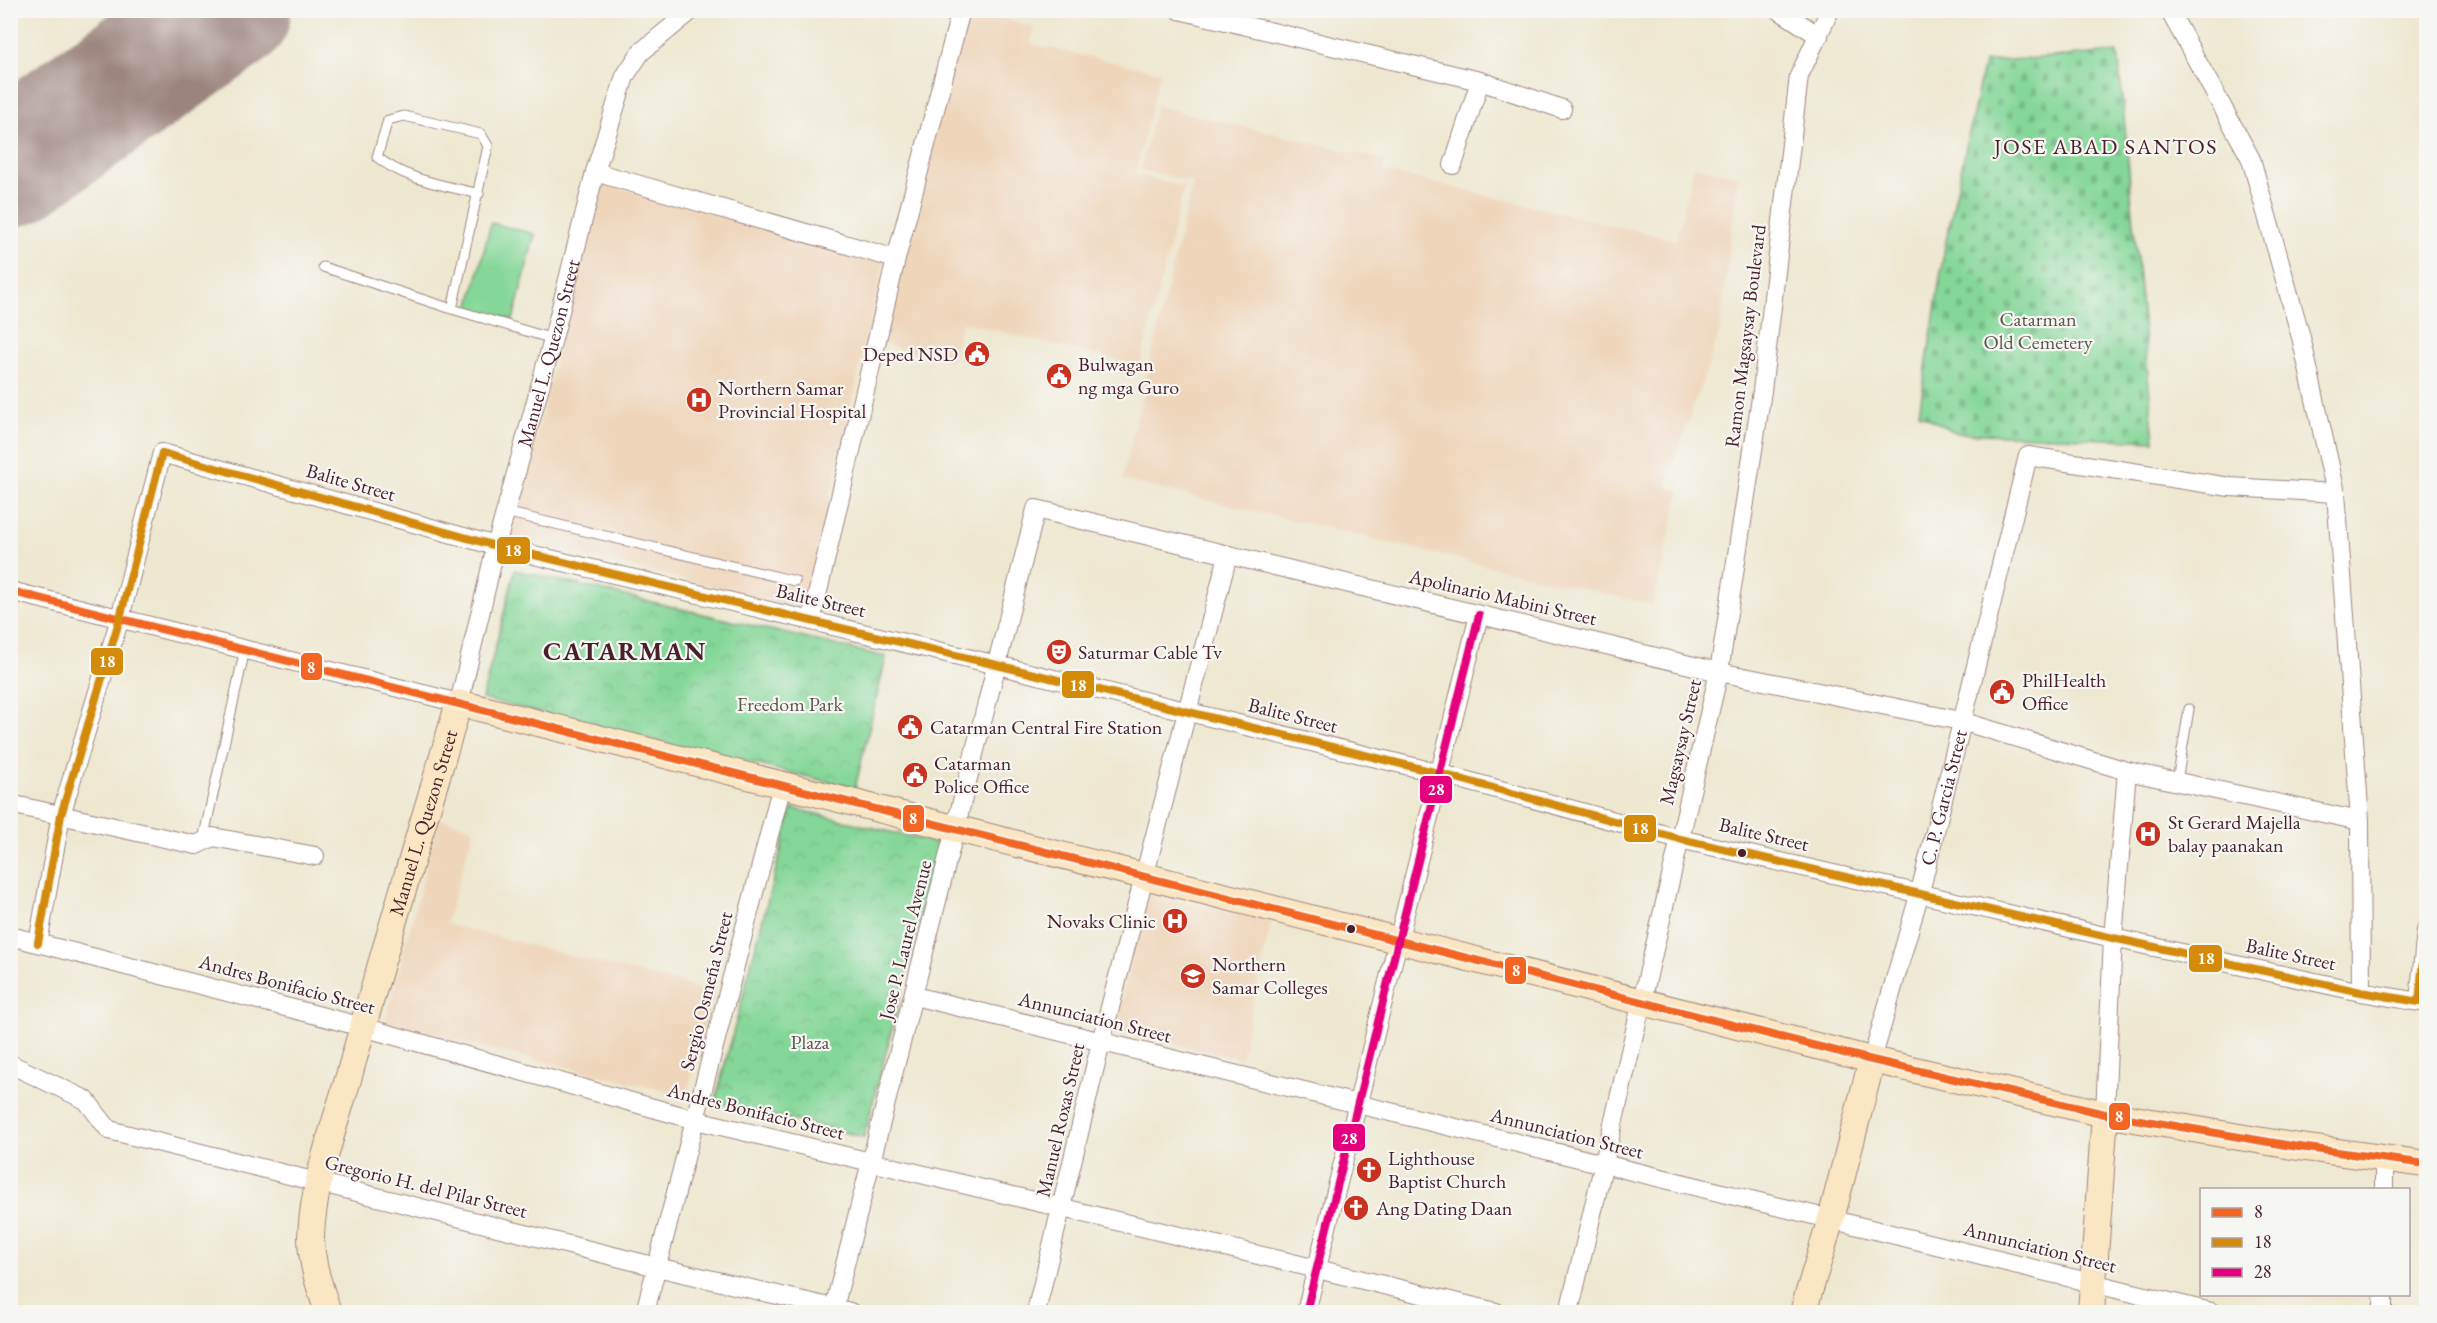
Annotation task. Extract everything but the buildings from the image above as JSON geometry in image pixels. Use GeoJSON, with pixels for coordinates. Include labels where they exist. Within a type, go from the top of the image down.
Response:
{"type":"FeatureCollection","features":[{"type":"Feature","properties":{"kind":"main road"},"geometry":{"type":"LineString","coordinates":[[459,703],[1872,1060],[2105,1114],[2384,1160],[2421,1164]]}},
{"type":"Feature","properties":{"kind":"main road","name":"Manuel L. Quezon Street"},"geometry":{"type":"LineString","coordinates":[[328,1312],[315,1272],[311,1240],[320,1182],[363,1027],[459,703]]}},
{"type":"Feature","properties":{"kind":"main road","name":"C. P. Garcia Street"},"geometry":{"type":"LineString","coordinates":[[1803,1312],[1831,1219],[1872,1060]]}},
{"type":"Feature","properties":{"kind":"main road"},"geometry":{"type":"LineString","coordinates":[[2091,1312],[2105,1114]]}},
{"type":"Feature","properties":{"kind":"street","name":"Manuel L. Quezon Street"},"geometry":{"type":"LineString","coordinates":[[459,703],[496,546],[553,339],[595,172],[625,76],[641,52],[692,10]]}},
{"type":"Feature","properties":{"kind":"street"},"geometry":{"type":"LineString","coordinates":[[811,621],[896,259],[961,10]]}},
{"type":"Feature","properties":{"kind":"street"},"geometry":{"type":"LineString","coordinates":[[1179,10],[1228,15],[1480,81],[1562,108]]}},
{"type":"Feature","properties":{"kind":"street"},"geometry":{"type":"LineString","coordinates":[[1779,10],[1819,36]]}},
{"type":"Feature","properties":{"kind":"street","name":"Ramon Magsaysay Boulevard"},"geometry":{"type":"LineString","coordinates":[[1719,672],[1762,391],[1799,76],[1830,10]]}},
{"type":"Feature","properties":{"kind":"street"},"geometry":{"type":"LineString","coordinates":[[2169,10],[2251,159],[2301,337],[2336,493],[2360,821],[2361,992]]}},
{"type":"Feature","properties":{"kind":"street"},"geometry":{"type":"LineString","coordinates":[[1453,165],[1480,81]]}},
{"type":"Feature","properties":{"kind":"street"},"geometry":{"type":"LineString","coordinates":[[595,172],[896,259]]}},
{"type":"Feature","properties":{"kind":"street","name":"Balite Street"},"geometry":{"type":"LineString","coordinates":[[120,618],[162,453],[496,546],[1438,773],[1680,839],[2361,992],[2419,1002],[2427,930]]}},
{"type":"Feature","properties":{"kind":"street","name":"C. P. Garcia Street"},"geometry":{"type":"LineString","coordinates":[[1872,1060],[1920,892],[2028,456],[2230,487],[2336,493]]}},
{"type":"Feature","properties":{"kind":"street","name":"Apolinario Mabini Street"},"geometry":{"type":"LineString","coordinates":[[1036,509],[1719,672],[1961,721],[2127,771],[2360,821]]}},
{"type":"Feature","properties":{"kind":"street","name":"Jose P. Laurel Avenue"},"geometry":{"type":"LineString","coordinates":[[839,1311],[871,1163],[1036,509]]}},
{"type":"Feature","properties":{"kind":"street","name":"Manuel Roxas Street"},"geometry":{"type":"LineString","coordinates":[[1036,1312],[1101,1041],[1228,555]]}},
{"type":"Feature","properties":{"kind":"street"},"geometry":{"type":"LineString","coordinates":[[10,591],[459,703]]}},
{"type":"Feature","properties":{"kind":"street"},"geometry":{"type":"LineString","coordinates":[[1306,1312],[1479,615]]}},
{"type":"Feature","properties":{"kind":"street"},"geometry":{"type":"LineString","coordinates":[[38,943],[61,816],[120,618]]}},
{"type":"Feature","properties":{"kind":"street","name":"Magsaysay Street"},"geometry":{"type":"LineString","coordinates":[[1569,1312],[1719,672]]}},
{"type":"Feature","properties":{"kind":"street"},"geometry":{"type":"LineString","coordinates":[[2105,1114],[2113,938],[2127,771]]}},
{"type":"Feature","properties":{"kind":"street","name":"Sergio Osmeña Street"},"geometry":{"type":"LineString","coordinates":[[645,1312],[782,785]]}},
{"type":"Feature","properties":{"kind":"street"},"geometry":{"type":"LineString","coordinates":[[10,804],[196,845],[213,837],[315,856]]}},
{"type":"Feature","properties":{"kind":"street","name":"Andres Bonifacio Street"},"geometry":{"type":"LineString","coordinates":[[11,940],[38,943],[363,1027],[696,1120],[1496,1312]]}},
{"type":"Feature","properties":{"kind":"street","name":"Annunciation Street"},"geometry":{"type":"LineString","coordinates":[[914,996],[2211,1312]]}},
{"type":"Feature","properties":{"kind":"street","name":"Gregorio H. del Pilar Street"},"geometry":{"type":"LineString","coordinates":[[10,1064],[86,1100],[109,1130],[839,1311]]}},
{"type":"Feature","properties":{"kind":"street"},"geometry":{"type":"LineString","coordinates":[[2384,1160],[2384,1188]]}},
{"type":"Feature","properties":{"kind":"street"},"geometry":{"type":"LineString","coordinates":[[2383,1296],[2383,1312]]}},
{"type":"Feature","properties":{"kind":"lane"},"geometry":{"type":"LineString","coordinates":[[452,309],[479,194],[488,146],[481,134],[404,116],[388,120],[376,157],[406,175],[479,194]]}},
{"type":"Feature","properties":{"kind":"lane"},"geometry":{"type":"LineString","coordinates":[[323,267],[553,339]]}},
{"type":"Feature","properties":{"kind":"lane"},"geometry":{"type":"LineString","coordinates":[[505,512],[795,581]]}},
{"type":"Feature","properties":{"kind":"lane"},"geometry":{"type":"LineString","coordinates":[[203,840],[246,649]]}},
{"type":"Feature","properties":{"kind":"lane"},"geometry":{"type":"LineString","coordinates":[[2177,781],[2189,709]]}},
{"type":"Feature","properties":{"kind":"shaded area"},"geometry":{"type":"Polygon","coordinates":[[[962,11],[1000,11],[999,18],[1034,27],[1031,44],[1160,72],[1135,174],[1184,187],[1140,366],[962,322],[951,361],[879,343],[962,11]]]}},
{"type":"Feature","properties":{"kind":"shaded area"},"geometry":{"type":"Polygon","coordinates":[[[1156,106],[1385,160],[1383,171],[1676,240],[1694,166],[1738,176],[1719,334],[1665,487],[1680,491],[1653,605],[1122,480],[1193,182],[1140,170],[1156,106]]]}},
{"type":"Feature","properties":{"kind":"shaded area","name":"Northern Samar Provincial Hospital"},"geometry":{"type":"Polygon","coordinates":[[[599,182],[884,261],[805,608],[511,539],[599,182]]]}},
{"type":"Feature","properties":{"kind":"shaded area"},"geometry":{"type":"Polygon","coordinates":[[[439,818],[474,829],[446,924],[714,992],[686,1096],[385,1023],[439,818]]]}},
{"type":"Feature","properties":{"kind":"shaded area","name":"Northern Samar Colleges"},"geometry":{"type":"Polygon","coordinates":[[[1146,894],[1271,921],[1241,1059],[1114,1030],[1146,894]]]}},
{"type":"Feature","properties":{"kind":"green space","name":"Catarman Old Cemetery"},"geometry":{"type":"Polygon","coordinates":[[[2118,52],[2154,441],[1957,433],[1919,413],[1945,246],[1984,62],[2118,52]]]}},
{"type":"Feature","properties":{"kind":"green space"},"geometry":{"type":"Polygon","coordinates":[[[491,223],[535,234],[513,320],[469,309],[491,223]]]}},
{"type":"Feature","properties":{"kind":"green space","name":"Freedom Park"},"geometry":{"type":"Polygon","coordinates":[[[515,570],[886,657],[855,788],[482,699],[515,570]]]}},
{"type":"Feature","properties":{"kind":"green space","name":"Plaza"},"geometry":{"type":"Polygon","coordinates":[[[792,808],[940,844],[864,1137],[715,1102],[792,808]]]}},
{"type":"Feature","properties":{"kind":"runway"},"geometry":{"type":"LineString","coordinates":[[10,163],[227,10]]}},
{"type":"Feature","properties":{"kind":"transit line","name":"18"},"geometry":{"type":"LineString","coordinates":[[38,943],[61,815],[120,618],[162,453],[496,546],[1438,773],[1680,839],[2361,992],[2419,1002],[2426,930]]}},
{"type":"Feature","properties":{"kind":"transit line","name":"8"},"geometry":{"type":"LineString","coordinates":[[10,591],[1872,1060],[2105,1114],[2292,1146],[2426,1164]]}},
{"type":"Feature","properties":{"kind":"transit line","name":"28"},"geometry":{"type":"LineString","coordinates":[[1306,1312],[1479,615]]}},
{"type":"Feature","properties":{"kind":"place","name":"Deped NSD"},"geometry":{"type":"Point","coordinates":[977,354]}},
{"type":"Feature","properties":{"kind":"place","name":"Bulwagan ng mga Guro"},"geometry":{"type":"Point","coordinates":[1059,376]}},
{"type":"Feature","properties":{"kind":"place","name":"Northern Samar Provincial Hospital"},"geometry":{"type":"Point","coordinates":[699,400]}},
{"type":"Feature","properties":{"kind":"place","name":"Saturmar Cable Tv"},"geometry":{"type":"Point","coordinates":[1059,652]}},
{"type":"Feature","properties":{"kind":"place","name":"PhilHealth Office"},"geometry":{"type":"Point","coordinates":[2002,692]}},
{"type":"Feature","properties":{"kind":"place","name":"Catarman Central Fire Station"},"geometry":{"type":"Point","coordinates":[910,727]}},
{"type":"Feature","properties":{"kind":"place","name":"Catarman Police Office"},"geometry":{"type":"Point","coordinates":[915,775]}},
{"type":"Feature","properties":{"kind":"place","name":"St Gerard Majella balay paanakan"},"geometry":{"type":"Point","coordinates":[2148,834]}},
{"type":"Feature","properties":{"kind":"place","name":"Novaks Clinic"},"geometry":{"type":"Point","coordinates":[1175,921]}},
{"type":"Feature","properties":{"kind":"place","name":"Northern Samar Colleges"},"geometry":{"type":"Point","coordinates":[1193,976]}},
{"type":"Feature","properties":{"kind":"place","name":"Lighthouse Baptist Church"},"geometry":{"type":"Point","coordinates":[1369,1170]}},
{"type":"Feature","properties":{"kind":"place","name":"Ang Dating Daan"},"geometry":{"type":"Point","coordinates":[1356,1208]}},
{"type":"Feature","properties":{"kind":"district","name":"JOSE ABAD SANTOS"},"geometry":{"type":"Point","coordinates":[2106,146]}},
{"type":"Feature","properties":{"kind":"district","name":"CATARMAN"},"geometry":{"type":"Point","coordinates":[625,651]}}]}
